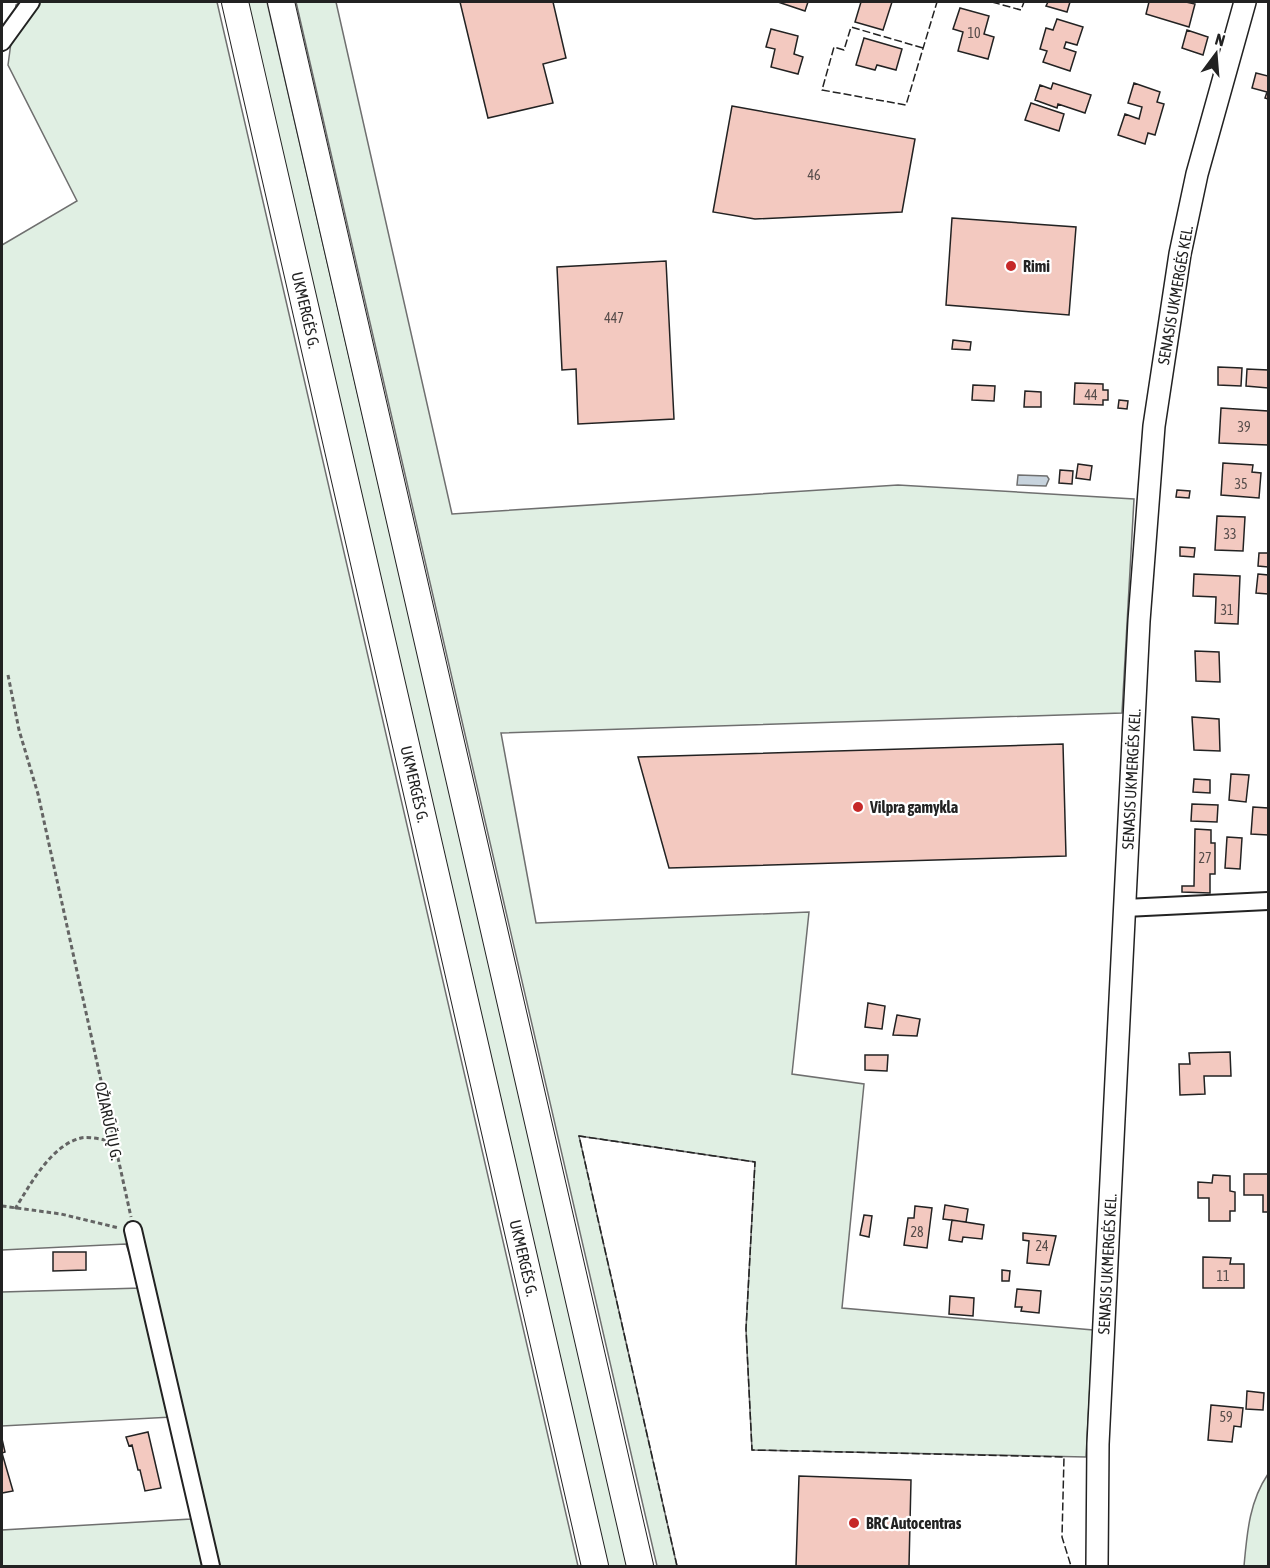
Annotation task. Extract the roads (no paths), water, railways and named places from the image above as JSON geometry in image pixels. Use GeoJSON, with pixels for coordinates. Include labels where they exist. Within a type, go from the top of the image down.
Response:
{"type":"FeatureCollection","features":[{"type":"Feature","properties":{"kind":"highway","name":"UKMERGĖS G."},"geometry":{"type":"LineString","coordinates":[[235,2],[595,1566]]}},
{"type":"Feature","properties":{"kind":"highway"},"geometry":{"type":"LineString","coordinates":[[281,2],[640,1566]]}},
{"type":"Feature","properties":{"kind":"main road","name":"SENASIS UKMERGĖS KEL."},"geometry":{"type":"LineString","coordinates":[[1097,1566],[1098,1444],[1145,518],[1154,426],[1173,298],[1193,194],[1245,2]]}},
{"type":"Feature","properties":{"kind":"street"},"geometry":{"type":"LineString","coordinates":[[2,42],[31,2]]}},
{"type":"Feature","properties":{"kind":"street"},"geometry":{"type":"LineString","coordinates":[[1125,908],[1269,901]]}},
{"type":"Feature","properties":{"kind":"street"},"geometry":{"type":"LineString","coordinates":[[133,1230],[211,1566]]}},
{"type":"Feature","properties":{"kind":"place","name":"Rimi"},"geometry":{"type":"Point","coordinates":[1011,266]}},
{"type":"Feature","properties":{"kind":"place","name":"Vilpra gamykla"},"geometry":{"type":"Point","coordinates":[858,807]}},
{"type":"Feature","properties":{"kind":"place","name":"BRC Autocentras"},"geometry":{"type":"Point","coordinates":[854,1523]}}]}
